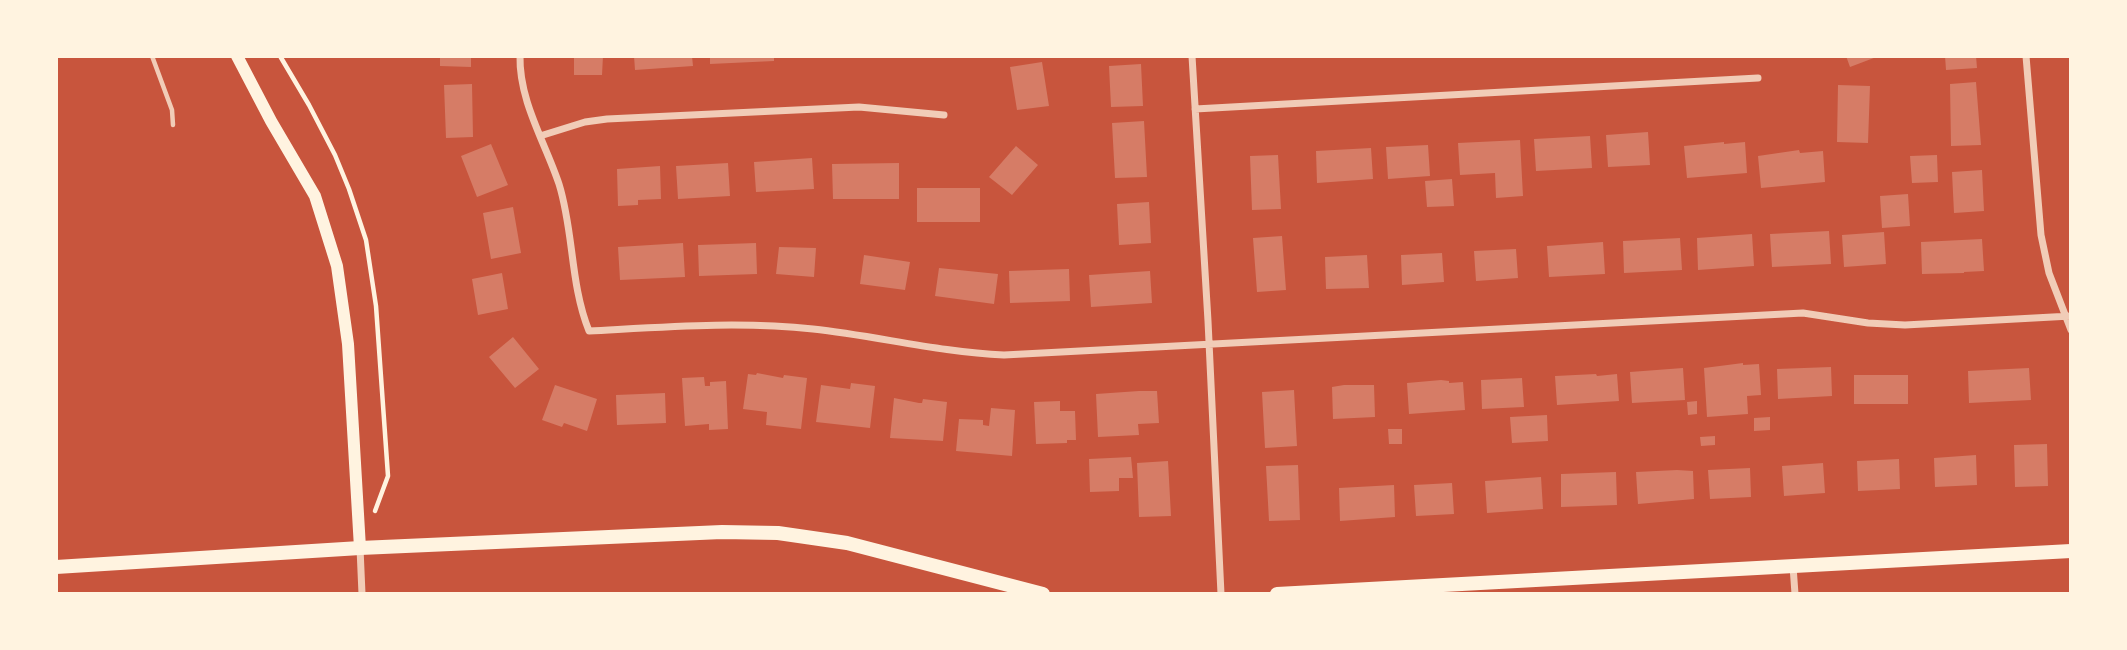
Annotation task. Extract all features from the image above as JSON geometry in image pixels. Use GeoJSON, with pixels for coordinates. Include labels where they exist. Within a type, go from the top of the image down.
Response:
{"type":"FeatureCollection","features":[{"type":"Feature","properties":{"kind":"main road"},"geometry":{"type":"LineString","coordinates":[[237,56],[315,196],[337,266],[348,344],[360,548]]}},
{"type":"Feature","properties":{"kind":"main road"},"geometry":{"type":"LineString","coordinates":[[56,566],[722,531],[778,533],[847,543],[1043,594]]}},
{"type":"Feature","properties":{"kind":"main road"},"geometry":{"type":"LineString","coordinates":[[1277,594],[2071,551]]}},
{"type":"Feature","properties":{"kind":"street"},"geometry":{"type":"LineString","coordinates":[[520,56],[524,90],[559,184],[571,233],[578,296],[589,331],[759,324],[874,337],[962,353],[1004,355],[1802,313],[1868,323],[1905,325],[2068,317]]}},
{"type":"Feature","properties":{"kind":"street"},"geometry":{"type":"LineString","coordinates":[[1192,56],[1221,594]]}},
{"type":"Feature","properties":{"kind":"street"},"geometry":{"type":"LineString","coordinates":[[2026,56],[2042,235],[2049,273],[2071,330]]}},
{"type":"Feature","properties":{"kind":"street"},"geometry":{"type":"LineString","coordinates":[[1195,109],[1758,78]]}},
{"type":"Feature","properties":{"kind":"street"},"geometry":{"type":"LineString","coordinates":[[540,135],[585,122],[859,107],[944,116]]}},
{"type":"Feature","properties":{"kind":"street"},"geometry":{"type":"LineString","coordinates":[[360,548],[362,594]]}},
{"type":"Feature","properties":{"kind":"street"},"geometry":{"type":"LineString","coordinates":[[1793,566],[1795,594]]}},
{"type":"Feature","properties":{"kind":"lane"},"geometry":{"type":"LineString","coordinates":[[152,56],[172,110],[173,125]]}},
{"type":"Feature","properties":{"kind":"building"},"geometry":{"type":"Polygon","coordinates":[[[440,56],[471,56],[471,67],[440,66],[440,56]]]}},
{"type":"Feature","properties":{"kind":"building"},"geometry":{"type":"Polygon","coordinates":[[[574,56],[603,56],[602,75],[574,75],[574,56]]]}},
{"type":"Feature","properties":{"kind":"building"},"geometry":{"type":"Polygon","coordinates":[[[634,56],[692,56],[693,66],[635,70],[634,56]]]}},
{"type":"Feature","properties":{"kind":"building"},"geometry":{"type":"Polygon","coordinates":[[[710,56],[774,56],[774,61],[710,64],[710,56]]]}},
{"type":"Feature","properties":{"kind":"building"},"geometry":{"type":"Polygon","coordinates":[[[1846,56],[1879,56],[1850,67],[1846,56]]]}},
{"type":"Feature","properties":{"kind":"building"},"geometry":{"type":"Polygon","coordinates":[[[1945,56],[1976,56],[1977,68],[1946,70],[1945,56]]]}},
{"type":"Feature","properties":{"kind":"building"},"geometry":{"type":"Polygon","coordinates":[[[1042,62],[1049,106],[1017,110],[1010,67],[1042,62]]]}},
{"type":"Feature","properties":{"kind":"building"},"geometry":{"type":"Polygon","coordinates":[[[1141,64],[1143,106],[1111,107],[1109,66],[1141,64]]]}},
{"type":"Feature","properties":{"kind":"building"},"geometry":{"type":"Polygon","coordinates":[[[1976,82],[1981,145],[1951,146],[1950,84],[1976,82]]]}},
{"type":"Feature","properties":{"kind":"building"},"geometry":{"type":"Polygon","coordinates":[[[472,84],[473,137],[446,138],[444,85],[472,84]]]}},
{"type":"Feature","properties":{"kind":"building"},"geometry":{"type":"Polygon","coordinates":[[[1838,85],[1870,86],[1868,143],[1837,142],[1838,85]]]}},
{"type":"Feature","properties":{"kind":"building"},"geometry":{"type":"Polygon","coordinates":[[[1144,121],[1147,177],[1115,178],[1112,123],[1144,121]]]}},
{"type":"Feature","properties":{"kind":"building"},"geometry":{"type":"Polygon","coordinates":[[[1648,132],[1650,165],[1608,167],[1606,135],[1648,132]]]}},
{"type":"Feature","properties":{"kind":"building"},"geometry":{"type":"Polygon","coordinates":[[[1590,136],[1592,168],[1536,171],[1534,139],[1590,136]]]}},
{"type":"Feature","properties":{"kind":"building"},"geometry":{"type":"Polygon","coordinates":[[[1520,140],[1523,196],[1496,198],[1495,173],[1460,175],[1458,143],[1520,140]]]}},
{"type":"Feature","properties":{"kind":"building"},"geometry":{"type":"Polygon","coordinates":[[[1745,142],[1747,173],[1687,178],[1684,146],[1745,142]]]}},
{"type":"Feature","properties":{"kind":"building"},"geometry":{"type":"Polygon","coordinates":[[[491,144],[508,185],[477,197],[461,156],[491,144]]]}},
{"type":"Feature","properties":{"kind":"building"},"geometry":{"type":"Polygon","coordinates":[[[1428,145],[1430,176],[1388,179],[1386,147],[1428,145]]]}},
{"type":"Feature","properties":{"kind":"building"},"geometry":{"type":"Polygon","coordinates":[[[1016,146],[1038,165],[1012,195],[989,177],[1016,146]]]}},
{"type":"Feature","properties":{"kind":"building"},"geometry":{"type":"Polygon","coordinates":[[[1371,148],[1373,179],[1317,183],[1316,151],[1371,148]]]}},
{"type":"Feature","properties":{"kind":"building"},"geometry":{"type":"Polygon","coordinates":[[[1799,150],[1800,153],[1823,151],[1825,182],[1761,188],[1758,156],[1799,150]]]}},
{"type":"Feature","properties":{"kind":"building"},"geometry":{"type":"Polygon","coordinates":[[[1278,155],[1281,209],[1252,210],[1250,156],[1278,155]]]}},
{"type":"Feature","properties":{"kind":"building"},"geometry":{"type":"Polygon","coordinates":[[[1937,155],[1938,182],[1912,183],[1910,156],[1937,155]]]}},
{"type":"Feature","properties":{"kind":"building"},"geometry":{"type":"Polygon","coordinates":[[[812,158],[814,189],[756,192],[754,162],[812,158]]]}},
{"type":"Feature","properties":{"kind":"building"},"geometry":{"type":"Polygon","coordinates":[[[728,163],[730,196],[678,199],[676,166],[728,163]]]}},
{"type":"Feature","properties":{"kind":"building"},"geometry":{"type":"Polygon","coordinates":[[[899,163],[899,199],[833,199],[832,164],[899,163]]]}},
{"type":"Feature","properties":{"kind":"building"},"geometry":{"type":"Polygon","coordinates":[[[660,166],[661,199],[638,200],[638,205],[618,206],[617,169],[660,166]]]}},
{"type":"Feature","properties":{"kind":"building"},"geometry":{"type":"Polygon","coordinates":[[[1982,170],[1984,211],[1954,213],[1952,172],[1982,170]]]}},
{"type":"Feature","properties":{"kind":"building"},"geometry":{"type":"Polygon","coordinates":[[[1452,179],[1454,206],[1427,207],[1425,181],[1452,179]]]}},
{"type":"Feature","properties":{"kind":"building"},"geometry":{"type":"Polygon","coordinates":[[[917,188],[980,188],[980,222],[917,222],[917,188]]]}},
{"type":"Feature","properties":{"kind":"building"},"geometry":{"type":"Polygon","coordinates":[[[1908,194],[1910,226],[1882,228],[1880,196],[1908,194]]]}},
{"type":"Feature","properties":{"kind":"building"},"geometry":{"type":"Polygon","coordinates":[[[1149,202],[1151,243],[1119,245],[1117,204],[1149,202]]]}},
{"type":"Feature","properties":{"kind":"building"},"geometry":{"type":"Polygon","coordinates":[[[513,207],[521,253],[491,259],[483,213],[513,207]]]}},
{"type":"Feature","properties":{"kind":"building"},"geometry":{"type":"Polygon","coordinates":[[[1829,231],[1831,264],[1772,267],[1770,234],[1829,231]]]}},
{"type":"Feature","properties":{"kind":"building"},"geometry":{"type":"Polygon","coordinates":[[[1884,232],[1886,264],[1844,267],[1842,235],[1884,232]]]}},
{"type":"Feature","properties":{"kind":"building"},"geometry":{"type":"Polygon","coordinates":[[[1752,234],[1754,266],[1698,270],[1697,238],[1752,234]]]}},
{"type":"Feature","properties":{"kind":"building"},"geometry":{"type":"Polygon","coordinates":[[[1282,236],[1286,290],[1257,292],[1253,238],[1282,236]]]}},
{"type":"Feature","properties":{"kind":"building"},"geometry":{"type":"Polygon","coordinates":[[[1680,238],[1682,270],[1624,273],[1623,241],[1680,238]]]}},
{"type":"Feature","properties":{"kind":"building"},"geometry":{"type":"Polygon","coordinates":[[[1982,239],[1984,271],[1922,274],[1921,242],[1982,239]]]}},
{"type":"Feature","properties":{"kind":"building"},"geometry":{"type":"Polygon","coordinates":[[[1603,242],[1605,274],[1549,277],[1547,246],[1603,242]]]}},
{"type":"Feature","properties":{"kind":"building"},"geometry":{"type":"Polygon","coordinates":[[[683,243],[685,277],[620,280],[618,247],[683,243]]]}},
{"type":"Feature","properties":{"kind":"building"},"geometry":{"type":"Polygon","coordinates":[[[756,243],[757,274],[699,276],[698,245],[756,243]]]}},
{"type":"Feature","properties":{"kind":"building"},"geometry":{"type":"Polygon","coordinates":[[[779,247],[816,248],[814,277],[776,274],[779,247]]]}},
{"type":"Feature","properties":{"kind":"building"},"geometry":{"type":"Polygon","coordinates":[[[1516,249],[1518,278],[1476,281],[1474,251],[1516,249]]]}},
{"type":"Feature","properties":{"kind":"building"},"geometry":{"type":"Polygon","coordinates":[[[1442,253],[1444,282],[1402,285],[1401,255],[1442,253]]]}},
{"type":"Feature","properties":{"kind":"building"},"geometry":{"type":"Polygon","coordinates":[[[864,255],[910,262],[905,290],[860,284],[864,255]]]}},
{"type":"Feature","properties":{"kind":"building"},"geometry":{"type":"Polygon","coordinates":[[[1367,255],[1369,288],[1326,289],[1325,257],[1367,255]]]}},
{"type":"Feature","properties":{"kind":"building"},"geometry":{"type":"Polygon","coordinates":[[[939,268],[998,274],[994,304],[935,296],[939,268]]]}},
{"type":"Feature","properties":{"kind":"building"},"geometry":{"type":"Polygon","coordinates":[[[1069,269],[1070,301],[1010,303],[1009,271],[1069,269]]]}},
{"type":"Feature","properties":{"kind":"building"},"geometry":{"type":"Polygon","coordinates":[[[1150,271],[1152,303],[1091,307],[1089,275],[1150,271]]]}},
{"type":"Feature","properties":{"kind":"building"},"geometry":{"type":"Polygon","coordinates":[[[502,273],[508,309],[478,315],[472,279],[502,273]]]}},
{"type":"Feature","properties":{"kind":"building"},"geometry":{"type":"Polygon","coordinates":[[[513,337],[539,369],[515,388],[489,357],[513,337]]]}},
{"type":"Feature","properties":{"kind":"building"},"geometry":{"type":"Polygon","coordinates":[[[1743,363],[1759,364],[1761,395],[1747,396],[1748,414],[1707,417],[1704,368],[1743,363]]]}},
{"type":"Feature","properties":{"kind":"building"},"geometry":{"type":"Polygon","coordinates":[[[1831,367],[1832,396],[1778,399],[1777,369],[1831,367]]]}},
{"type":"Feature","properties":{"kind":"building"},"geometry":{"type":"Polygon","coordinates":[[[1683,368],[1685,400],[1632,403],[1630,372],[1683,368]]]}},
{"type":"Feature","properties":{"kind":"building"},"geometry":{"type":"Polygon","coordinates":[[[2029,368],[2031,400],[1969,403],[1968,371],[2029,368]]]}},
{"type":"Feature","properties":{"kind":"building"},"geometry":{"type":"Polygon","coordinates":[[[748,374],[783,378],[784,375],[807,378],[801,429],[766,425],[767,412],[743,409],[748,374]]]}},
{"type":"Feature","properties":{"kind":"building"},"geometry":{"type":"Polygon","coordinates":[[[1617,374],[1619,401],[1557,405],[1555,376],[1617,374]]]}},
{"type":"Feature","properties":{"kind":"building"},"geometry":{"type":"Polygon","coordinates":[[[1854,375],[1908,375],[1908,404],[1854,404],[1854,375]]]}},
{"type":"Feature","properties":{"kind":"building"},"geometry":{"type":"Polygon","coordinates":[[[704,377],[705,386],[710,386],[710,382],[726,381],[728,429],[709,430],[709,424],[685,426],[682,378],[704,377]]]}},
{"type":"Feature","properties":{"kind":"building"},"geometry":{"type":"Polygon","coordinates":[[[1522,378],[1524,407],[1482,409],[1481,380],[1522,378]]]}},
{"type":"Feature","properties":{"kind":"building"},"geometry":{"type":"Polygon","coordinates":[[[1441,380],[1449,383],[1463,382],[1465,410],[1409,414],[1407,383],[1441,380]]]}},
{"type":"Feature","properties":{"kind":"building"},"geometry":{"type":"Polygon","coordinates":[[[851,383],[875,386],[870,428],[816,422],[821,385],[850,389],[851,383]]]}},
{"type":"Feature","properties":{"kind":"building"},"geometry":{"type":"Polygon","coordinates":[[[555,385],[597,399],[587,431],[564,423],[562,427],[542,420],[555,385]]]}},
{"type":"Feature","properties":{"kind":"building"},"geometry":{"type":"Polygon","coordinates":[[[1374,385],[1375,417],[1333,419],[1332,387],[1374,385]]]}},
{"type":"Feature","properties":{"kind":"building"},"geometry":{"type":"Polygon","coordinates":[[[1294,390],[1297,446],[1265,448],[1262,392],[1294,390]]]}},
{"type":"Feature","properties":{"kind":"building"},"geometry":{"type":"Polygon","coordinates":[[[1157,391],[1159,423],[1138,424],[1139,435],[1098,437],[1096,394],[1157,391]]]}},
{"type":"Feature","properties":{"kind":"building"},"geometry":{"type":"Polygon","coordinates":[[[665,393],[666,423],[617,425],[616,395],[665,393]]]}},
{"type":"Feature","properties":{"kind":"building"},"geometry":{"type":"Polygon","coordinates":[[[894,398],[919,403],[922,403],[923,399],[947,402],[943,441],[890,438],[894,398]]]}},
{"type":"Feature","properties":{"kind":"building"},"geometry":{"type":"Polygon","coordinates":[[[1060,401],[1060,411],[1075,411],[1076,440],[1036,444],[1034,402],[1060,401]]]}},
{"type":"Feature","properties":{"kind":"building"},"geometry":{"type":"Polygon","coordinates":[[[1697,401],[1697,414],[1688,415],[1687,402],[1697,401]]]}},
{"type":"Feature","properties":{"kind":"building"},"geometry":{"type":"Polygon","coordinates":[[[991,408],[1015,410],[1012,456],[956,451],[959,419],[983,420],[983,425],[989,426],[991,408]]]}},
{"type":"Feature","properties":{"kind":"building"},"geometry":{"type":"Polygon","coordinates":[[[1547,415],[1548,441],[1512,443],[1510,417],[1547,415]]]}},
{"type":"Feature","properties":{"kind":"building"},"geometry":{"type":"Polygon","coordinates":[[[1770,417],[1770,430],[1754,431],[1754,418],[1770,417]]]}},
{"type":"Feature","properties":{"kind":"building"},"geometry":{"type":"Polygon","coordinates":[[[1388,429],[1402,429],[1402,444],[1389,444],[1388,429]]]}},
{"type":"Feature","properties":{"kind":"building"},"geometry":{"type":"Polygon","coordinates":[[[1715,436],[1715,445],[1701,446],[1700,437],[1715,436]]]}},
{"type":"Feature","properties":{"kind":"building"},"geometry":{"type":"Polygon","coordinates":[[[2047,444],[2048,486],[2015,487],[2014,445],[2047,444]]]}},
{"type":"Feature","properties":{"kind":"building"},"geometry":{"type":"Polygon","coordinates":[[[1976,455],[1977,485],[1935,487],[1934,458],[1976,455]]]}},
{"type":"Feature","properties":{"kind":"building"},"geometry":{"type":"Polygon","coordinates":[[[1131,457],[1133,478],[1119,478],[1119,491],[1090,492],[1089,459],[1131,457]]]}},
{"type":"Feature","properties":{"kind":"building"},"geometry":{"type":"Polygon","coordinates":[[[1899,459],[1900,489],[1858,491],[1857,461],[1899,459]]]}},
{"type":"Feature","properties":{"kind":"building"},"geometry":{"type":"Polygon","coordinates":[[[1168,461],[1171,516],[1139,517],[1137,463],[1168,461]]]}},
{"type":"Feature","properties":{"kind":"building"},"geometry":{"type":"Polygon","coordinates":[[[1823,463],[1825,493],[1784,496],[1782,466],[1823,463]]]}},
{"type":"Feature","properties":{"kind":"building"},"geometry":{"type":"Polygon","coordinates":[[[1298,465],[1300,520],[1269,521],[1266,466],[1298,465]]]}},
{"type":"Feature","properties":{"kind":"building"},"geometry":{"type":"Polygon","coordinates":[[[1750,468],[1751,497],[1710,499],[1708,470],[1750,468]]]}},
{"type":"Feature","properties":{"kind":"building"},"geometry":{"type":"Polygon","coordinates":[[[1693,471],[1694,499],[1638,504],[1636,472],[1693,471]]]}},
{"type":"Feature","properties":{"kind":"building"},"geometry":{"type":"Polygon","coordinates":[[[1616,472],[1617,505],[1561,507],[1561,474],[1616,472]]]}},
{"type":"Feature","properties":{"kind":"building"},"geometry":{"type":"Polygon","coordinates":[[[1541,477],[1543,509],[1487,513],[1485,481],[1541,477]]]}},
{"type":"Feature","properties":{"kind":"building"},"geometry":{"type":"Polygon","coordinates":[[[1452,483],[1454,514],[1416,516],[1414,485],[1452,483]]]}},
{"type":"Feature","properties":{"kind":"building"},"geometry":{"type":"Polygon","coordinates":[[[1394,485],[1395,517],[1340,521],[1339,488],[1394,485]]]}}]}
